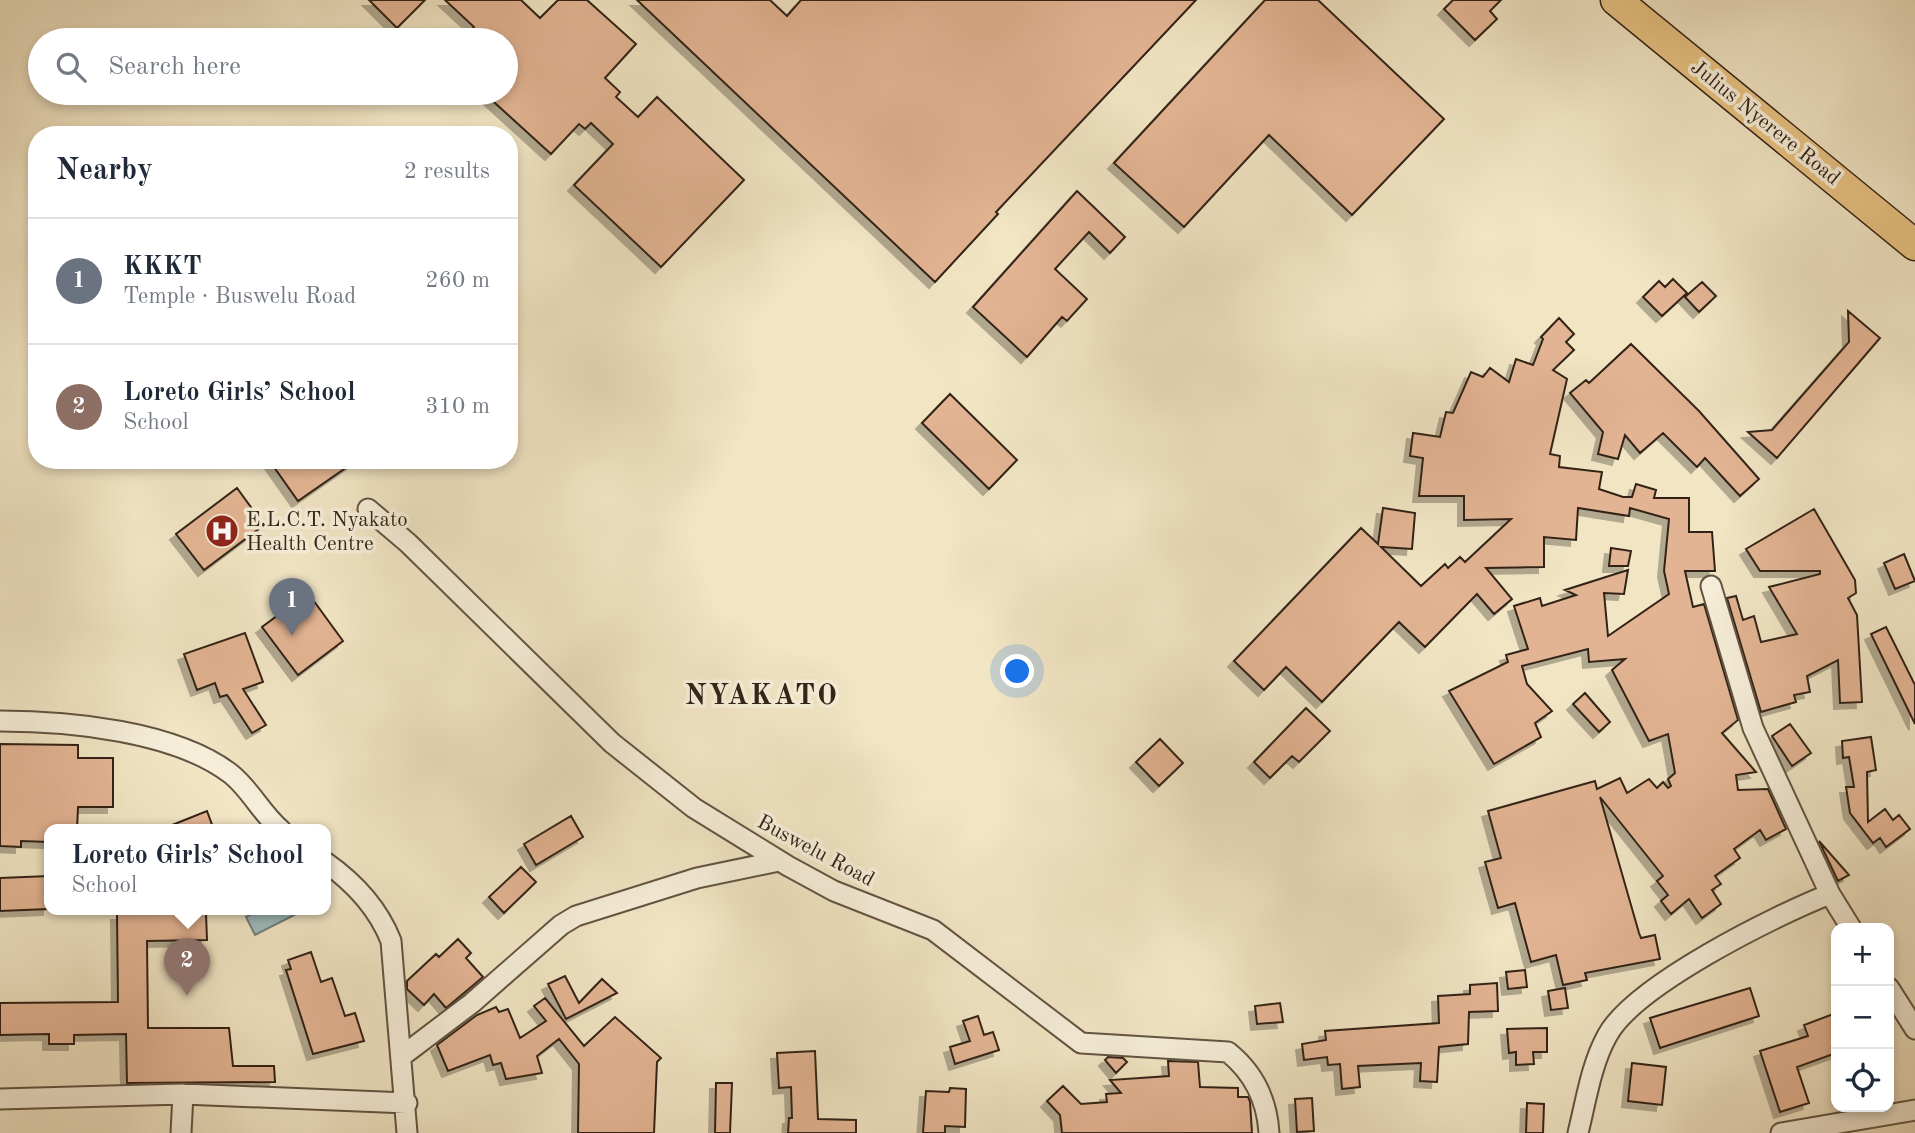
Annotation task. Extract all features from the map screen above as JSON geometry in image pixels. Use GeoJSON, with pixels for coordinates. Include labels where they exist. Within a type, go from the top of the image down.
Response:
{"type":"FeatureCollection","features":[{"type":"Feature","properties":{"kind":"highway","name":"Julius Nyerere Road"},"geometry":{"type":"LineString","coordinates":[[1616,0],[1915,245]]}},
{"type":"Feature","properties":{"kind":"street","name":"Buswelu Road"},"geometry":{"type":"LineString","coordinates":[[368,509],[408,543],[612,743],[694,808],[779,861],[834,891],[933,930],[1081,1043],[1228,1052],[1247,1067],[1257,1083],[1269,1133]]}},
{"type":"Feature","properties":{"kind":"street"},"geometry":{"type":"LineString","coordinates":[[1711,586],[1754,728],[1830,894],[1849,923]]}},
{"type":"Feature","properties":{"kind":"street"},"geometry":{"type":"LineString","coordinates":[[0,721],[132,732],[203,758],[234,777],[276,824]]}},
{"type":"Feature","properties":{"kind":"street"},"geometry":{"type":"LineString","coordinates":[[402,1056],[472,1003],[576,915],[685,881],[779,861]]}},
{"type":"Feature","properties":{"kind":"street"},"geometry":{"type":"LineString","coordinates":[[331,867],[366,897],[391,941],[407,1102],[407,1133]]}},
{"type":"Feature","properties":{"kind":"street"},"geometry":{"type":"LineString","coordinates":[[1578,1133],[1596,1058],[1608,1033],[1626,1011],[1749,930],[1830,894]]}},
{"type":"Feature","properties":{"kind":"street"},"geometry":{"type":"LineString","coordinates":[[1894,996],[1915,1029]]}},
{"type":"Feature","properties":{"kind":"street"},"geometry":{"type":"LineString","coordinates":[[0,1099],[183,1094],[407,1102]]}},
{"type":"Feature","properties":{"kind":"street"},"geometry":{"type":"LineString","coordinates":[[183,1094],[180,1133],[200,1133]]}},
{"type":"Feature","properties":{"kind":"street"},"geometry":{"type":"LineString","coordinates":[[1780,1133],[1915,1110]]}},
{"type":"Feature","properties":{"kind":"water"},"geometry":{"type":"Polygon","coordinates":[[[250,915],[294,915],[255,935],[246,917],[250,915]]]}},
{"type":"Feature","properties":{"kind":"building"},"geometry":{"type":"Polygon","coordinates":[[[369,0],[425,0],[397,28],[369,0]]]}},
{"type":"Feature","properties":{"kind":"building"},"geometry":{"type":"Polygon","coordinates":[[[445,0],[521,0],[540,18],[558,0],[587,0],[636,44],[605,78],[620,92],[616,97],[638,117],[657,97],[744,180],[661,267],[574,185],[613,144],[591,123],[585,129],[579,124],[551,154],[497,105],[518,105],[518,28],[474,27],[445,0]]]}},
{"type":"Feature","properties":{"kind":"building"},"geometry":{"type":"Polygon","coordinates":[[[637,0],[770,0],[787,16],[801,0],[1196,0],[996,212],[998,214],[935,282],[637,0]]]}},
{"type":"Feature","properties":{"kind":"building"},"geometry":{"type":"Polygon","coordinates":[[[1265,0],[1318,0],[1444,119],[1352,215],[1269,135],[1184,227],[1114,163],[1265,0]]]}},
{"type":"Feature","properties":{"kind":"building"},"geometry":{"type":"Polygon","coordinates":[[[1453,0],[1501,0],[1490,11],[1497,19],[1475,40],[1444,9],[1453,0]]]}},
{"type":"Feature","properties":{"kind":"building"},"geometry":{"type":"Polygon","coordinates":[[[1077,191],[1125,237],[1110,253],[1089,232],[1055,269],[1087,299],[1067,321],[1062,317],[1027,357],[973,307],[1077,191]]]}},
{"type":"Feature","properties":{"kind":"building"},"geometry":{"type":"Polygon","coordinates":[[[1673,279],[1687,293],[1662,316],[1643,297],[1659,281],[1665,287],[1673,279]]]}},
{"type":"Feature","properties":{"kind":"building"},"geometry":{"type":"Polygon","coordinates":[[[1702,282],[1716,296],[1699,312],[1685,297],[1702,282]]]}},
{"type":"Feature","properties":{"kind":"building"},"geometry":{"type":"Polygon","coordinates":[[[1848,311],[1880,338],[1777,458],[1748,432],[1772,430],[1849,342],[1848,311]]]}},
{"type":"Feature","properties":{"kind":"building"},"geometry":{"type":"Polygon","coordinates":[[[1559,318],[1574,334],[1566,342],[1574,350],[1553,370],[1567,379],[1550,454],[1560,456],[1559,467],[1602,472],[1599,489],[1623,497],[1632,497],[1636,484],[1656,490],[1654,498],[1689,498],[1689,532],[1712,532],[1715,571],[1685,571],[1693,607],[1704,604],[1738,720],[1722,733],[1756,772],[1736,775],[1738,790],[1768,789],[1786,829],[1766,840],[1760,830],[1734,849],[1740,858],[1715,876],[1721,884],[1712,890],[1721,904],[1702,918],[1689,899],[1671,914],[1661,901],[1668,895],[1657,881],[1663,876],[1600,797],[1639,933],[1641,938],[1655,935],[1660,959],[1585,973],[1587,980],[1563,985],[1556,955],[1531,962],[1515,903],[1498,908],[1485,862],[1501,858],[1488,811],[1595,781],[1597,789],[1620,778],[1627,793],[1649,779],[1657,788],[1663,782],[1668,788],[1671,786],[1668,779],[1675,773],[1668,734],[1649,741],[1612,670],[1625,659],[1589,662],[1588,649],[1522,666],[1527,684],[1552,711],[1535,723],[1541,737],[1494,764],[1449,691],[1508,662],[1506,655],[1528,649],[1514,606],[1540,598],[1542,606],[1576,595],[1565,590],[1628,570],[1624,594],[1604,593],[1608,636],[1669,594],[1664,571],[1669,519],[1630,508],[1629,516],[1578,508],[1576,540],[1544,537],[1544,567],[1486,568],[1512,599],[1494,614],[1477,594],[1425,647],[1399,622],[1322,702],[1286,667],[1264,690],[1234,661],[1361,528],[1378,544],[1383,508],[1415,513],[1412,549],[1381,547],[1421,586],[1445,564],[1448,568],[1460,557],[1465,562],[1511,519],[1464,520],[1464,496],[1419,496],[1423,458],[1410,456],[1413,433],[1440,437],[1446,412],[1453,413],[1471,372],[1483,377],[1490,368],[1509,382],[1516,359],[1533,365],[1543,339],[1541,337],[1559,318]]]}},
{"type":"Feature","properties":{"kind":"building"},"geometry":{"type":"Polygon","coordinates":[[[1631,344],[1699,411],[1759,479],[1740,496],[1705,458],[1697,467],[1663,433],[1640,453],[1625,435],[1618,459],[1598,454],[1603,432],[1570,393],[1586,380],[1589,383],[1631,344]]]}},
{"type":"Feature","properties":{"kind":"building"},"geometry":{"type":"Polygon","coordinates":[[[950,394],[1017,460],[989,489],[922,423],[950,394]]]}},
{"type":"Feature","properties":{"kind":"building"},"geometry":{"type":"Polygon","coordinates":[[[275,469],[344,469],[298,501],[275,469]]]}},
{"type":"Feature","properties":{"kind":"building"},"geometry":{"type":"Polygon","coordinates":[[[237,488],[264,525],[204,570],[176,534],[237,488]]]}},
{"type":"Feature","properties":{"kind":"building"},"geometry":{"type":"Polygon","coordinates":[[[1814,509],[1855,580],[1856,593],[1848,598],[1857,615],[1862,702],[1840,703],[1838,660],[1807,676],[1810,692],[1794,695],[1796,702],[1761,712],[1727,598],[1736,596],[1743,620],[1754,616],[1761,642],[1797,634],[1769,587],[1820,574],[1820,571],[1760,571],[1746,549],[1814,509]]]}},
{"type":"Feature","properties":{"kind":"building"},"geometry":{"type":"Polygon","coordinates":[[[1611,548],[1631,551],[1628,566],[1609,566],[1611,548]]]}},
{"type":"Feature","properties":{"kind":"building"},"geometry":{"type":"Polygon","coordinates":[[[1904,554],[1915,581],[1895,589],[1884,563],[1904,554]]]}},
{"type":"Feature","properties":{"kind":"building"},"geometry":{"type":"Polygon","coordinates":[[[308,593],[343,641],[298,675],[262,627],[308,593]]]}},
{"type":"Feature","properties":{"kind":"building"},"geometry":{"type":"Polygon","coordinates":[[[1886,627],[1915,685],[1915,724],[1871,634],[1886,627]]]}},
{"type":"Feature","properties":{"kind":"building"},"geometry":{"type":"Polygon","coordinates":[[[245,633],[263,682],[243,689],[266,725],[252,733],[227,695],[220,697],[215,683],[197,690],[184,654],[245,633]]]}},
{"type":"Feature","properties":{"kind":"building"},"geometry":{"type":"Polygon","coordinates":[[[1585,693],[1610,722],[1599,732],[1573,704],[1585,693]]]}},
{"type":"Feature","properties":{"kind":"building"},"geometry":{"type":"Polygon","coordinates":[[[1306,708],[1330,731],[1299,762],[1292,756],[1270,778],[1254,762],[1306,708]]]}},
{"type":"Feature","properties":{"kind":"building"},"geometry":{"type":"Polygon","coordinates":[[[1790,724],[1811,753],[1792,766],[1772,736],[1790,724]]]}},
{"type":"Feature","properties":{"kind":"building"},"geometry":{"type":"Polygon","coordinates":[[[1871,737],[1876,770],[1867,772],[1868,822],[1885,809],[1893,820],[1899,815],[1910,829],[1886,847],[1880,838],[1873,843],[1850,813],[1846,787],[1854,787],[1849,757],[1843,758],[1842,741],[1871,737]]]}},
{"type":"Feature","properties":{"kind":"building"},"geometry":{"type":"Polygon","coordinates":[[[1160,739],[1183,763],[1159,786],[1136,762],[1160,739]]]}},
{"type":"Feature","properties":{"kind":"building"},"geometry":{"type":"Polygon","coordinates":[[[0,744],[78,745],[78,758],[113,758],[113,807],[78,807],[77,824],[44,824],[44,842],[21,841],[21,847],[0,846],[0,744]]]}},
{"type":"Feature","properties":{"kind":"building"},"geometry":{"type":"Polygon","coordinates":[[[207,811],[212,824],[174,824],[207,811]]]}},
{"type":"Feature","properties":{"kind":"building"},"geometry":{"type":"Polygon","coordinates":[[[571,816],[583,837],[536,865],[524,844],[571,816]]]}},
{"type":"Feature","properties":{"kind":"building"},"geometry":{"type":"Polygon","coordinates":[[[1819,841],[1849,875],[1838,881],[1819,841]]]}},
{"type":"Feature","properties":{"kind":"building"},"geometry":{"type":"Polygon","coordinates":[[[521,867],[536,882],[504,913],[489,897],[521,867]]]}},
{"type":"Feature","properties":{"kind":"building"},"geometry":{"type":"Polygon","coordinates":[[[44,876],[44,909],[0,911],[0,878],[44,876]]]}},
{"type":"Feature","properties":{"kind":"building"},"geometry":{"type":"Polygon","coordinates":[[[117,915],[206,915],[207,940],[147,941],[148,1028],[229,1028],[233,1066],[274,1066],[275,1082],[127,1083],[126,1034],[74,1035],[74,1044],[49,1044],[49,1034],[0,1035],[0,1003],[118,1002],[117,915]]]}},
{"type":"Feature","properties":{"kind":"building"},"geometry":{"type":"Polygon","coordinates":[[[458,939],[471,953],[466,958],[483,977],[446,1008],[434,994],[424,1005],[407,989],[407,981],[436,954],[439,957],[458,939]]]}},
{"type":"Feature","properties":{"kind":"building"},"geometry":{"type":"Polygon","coordinates":[[[311,952],[321,982],[332,978],[345,1016],[355,1013],[364,1041],[313,1054],[286,970],[291,969],[288,960],[311,952]]]}},
{"type":"Feature","properties":{"kind":"building"},"geometry":{"type":"Polygon","coordinates":[[[1525,970],[1527,987],[1508,989],[1506,972],[1525,970]]]}},
{"type":"Feature","properties":{"kind":"building"},"geometry":{"type":"Polygon","coordinates":[[[565,976],[579,1003],[602,979],[617,993],[566,1019],[548,984],[565,976]]]}},
{"type":"Feature","properties":{"kind":"building"},"geometry":{"type":"Polygon","coordinates":[[[1497,983],[1498,1011],[1469,1012],[1468,1044],[1439,1047],[1437,1082],[1420,1081],[1421,1063],[1358,1066],[1360,1087],[1342,1089],[1340,1064],[1328,1065],[1327,1057],[1304,1060],[1302,1044],[1326,1040],[1325,1031],[1439,1023],[1438,996],[1470,994],[1470,985],[1497,983]]]}},
{"type":"Feature","properties":{"kind":"building"},"geometry":{"type":"Polygon","coordinates":[[[1565,988],[1568,1008],[1551,1010],[1548,991],[1565,988]]]}},
{"type":"Feature","properties":{"kind":"building"},"geometry":{"type":"Polygon","coordinates":[[[1750,988],[1759,1016],[1660,1048],[1650,1018],[1750,988]]]}},
{"type":"Feature","properties":{"kind":"building"},"geometry":{"type":"Polygon","coordinates":[[[545,998],[584,1046],[615,1017],[661,1058],[657,1062],[654,1133],[578,1133],[579,1064],[559,1039],[537,1056],[542,1073],[506,1079],[501,1063],[493,1065],[490,1055],[448,1071],[437,1045],[477,1015],[496,1007],[499,1012],[508,1009],[520,1038],[546,1021],[534,1006],[545,998]]]}},
{"type":"Feature","properties":{"kind":"building"},"geometry":{"type":"Polygon","coordinates":[[[1280,1003],[1283,1022],[1257,1024],[1255,1006],[1280,1003]]]}},
{"type":"Feature","properties":{"kind":"building"},"geometry":{"type":"Polygon","coordinates":[[[1831,1015],[1831,1055],[1797,1067],[1809,1103],[1780,1112],[1760,1051],[1808,1036],[1804,1025],[1831,1015]]]}},
{"type":"Feature","properties":{"kind":"building"},"geometry":{"type":"Polygon","coordinates":[[[978,1016],[984,1035],[993,1032],[999,1050],[955,1064],[950,1047],[970,1041],[963,1021],[978,1016]]]}},
{"type":"Feature","properties":{"kind":"building"},"geometry":{"type":"Polygon","coordinates":[[[1547,1028],[1547,1052],[1533,1052],[1534,1064],[1516,1065],[1516,1052],[1509,1053],[1507,1029],[1547,1028]]]}},
{"type":"Feature","properties":{"kind":"building"},"geometry":{"type":"Polygon","coordinates":[[[815,1051],[818,1119],[856,1120],[856,1133],[788,1133],[789,1118],[792,1118],[791,1087],[779,1088],[777,1053],[815,1051]]]}},
{"type":"Feature","properties":{"kind":"building"},"geometry":{"type":"Polygon","coordinates":[[[1108,1057],[1123,1058],[1127,1062],[1116,1073],[1105,1060],[1108,1057]]]}},
{"type":"Feature","properties":{"kind":"building"},"geometry":{"type":"Polygon","coordinates":[[[1168,1061],[1198,1062],[1200,1087],[1238,1088],[1238,1097],[1248,1097],[1250,1102],[1252,1133],[1062,1133],[1060,1115],[1047,1101],[1063,1086],[1081,1104],[1107,1102],[1106,1094],[1121,1093],[1110,1080],[1169,1076],[1168,1061]]]}},
{"type":"Feature","properties":{"kind":"building"},"geometry":{"type":"Polygon","coordinates":[[[1632,1063],[1666,1067],[1662,1105],[1628,1101],[1632,1063]]]}},
{"type":"Feature","properties":{"kind":"building"},"geometry":{"type":"Polygon","coordinates":[[[716,1083],[732,1083],[730,1133],[715,1133],[716,1083]]]}},
{"type":"Feature","properties":{"kind":"building"},"geometry":{"type":"Polygon","coordinates":[[[950,1088],[966,1089],[965,1127],[945,1126],[945,1133],[923,1133],[926,1091],[949,1092],[950,1088]]]}},
{"type":"Feature","properties":{"kind":"building"},"geometry":{"type":"Polygon","coordinates":[[[1312,1098],[1314,1131],[1297,1132],[1295,1099],[1312,1098]]]}},
{"type":"Feature","properties":{"kind":"building"},"geometry":{"type":"Polygon","coordinates":[[[1527,1103],[1544,1104],[1543,1133],[1526,1133],[1527,1103]]]}},
{"type":"Feature","properties":{"kind":"place","name":"E.L.C.T. Nyakato Health Centre"},"geometry":{"type":"Point","coordinates":[222,531]}},
{"type":"Feature","properties":{"kind":"place","name":"KKKT"},"geometry":{"type":"Point","coordinates":[292,636]}},
{"type":"Feature","properties":{"kind":"place","name":"Loreto Girls’ School"},"geometry":{"type":"Point","coordinates":[187,996]}},
{"type":"Feature","properties":{"kind":"district","name":"NYAKATO"},"geometry":{"type":"Point","coordinates":[762,694]}}]}
